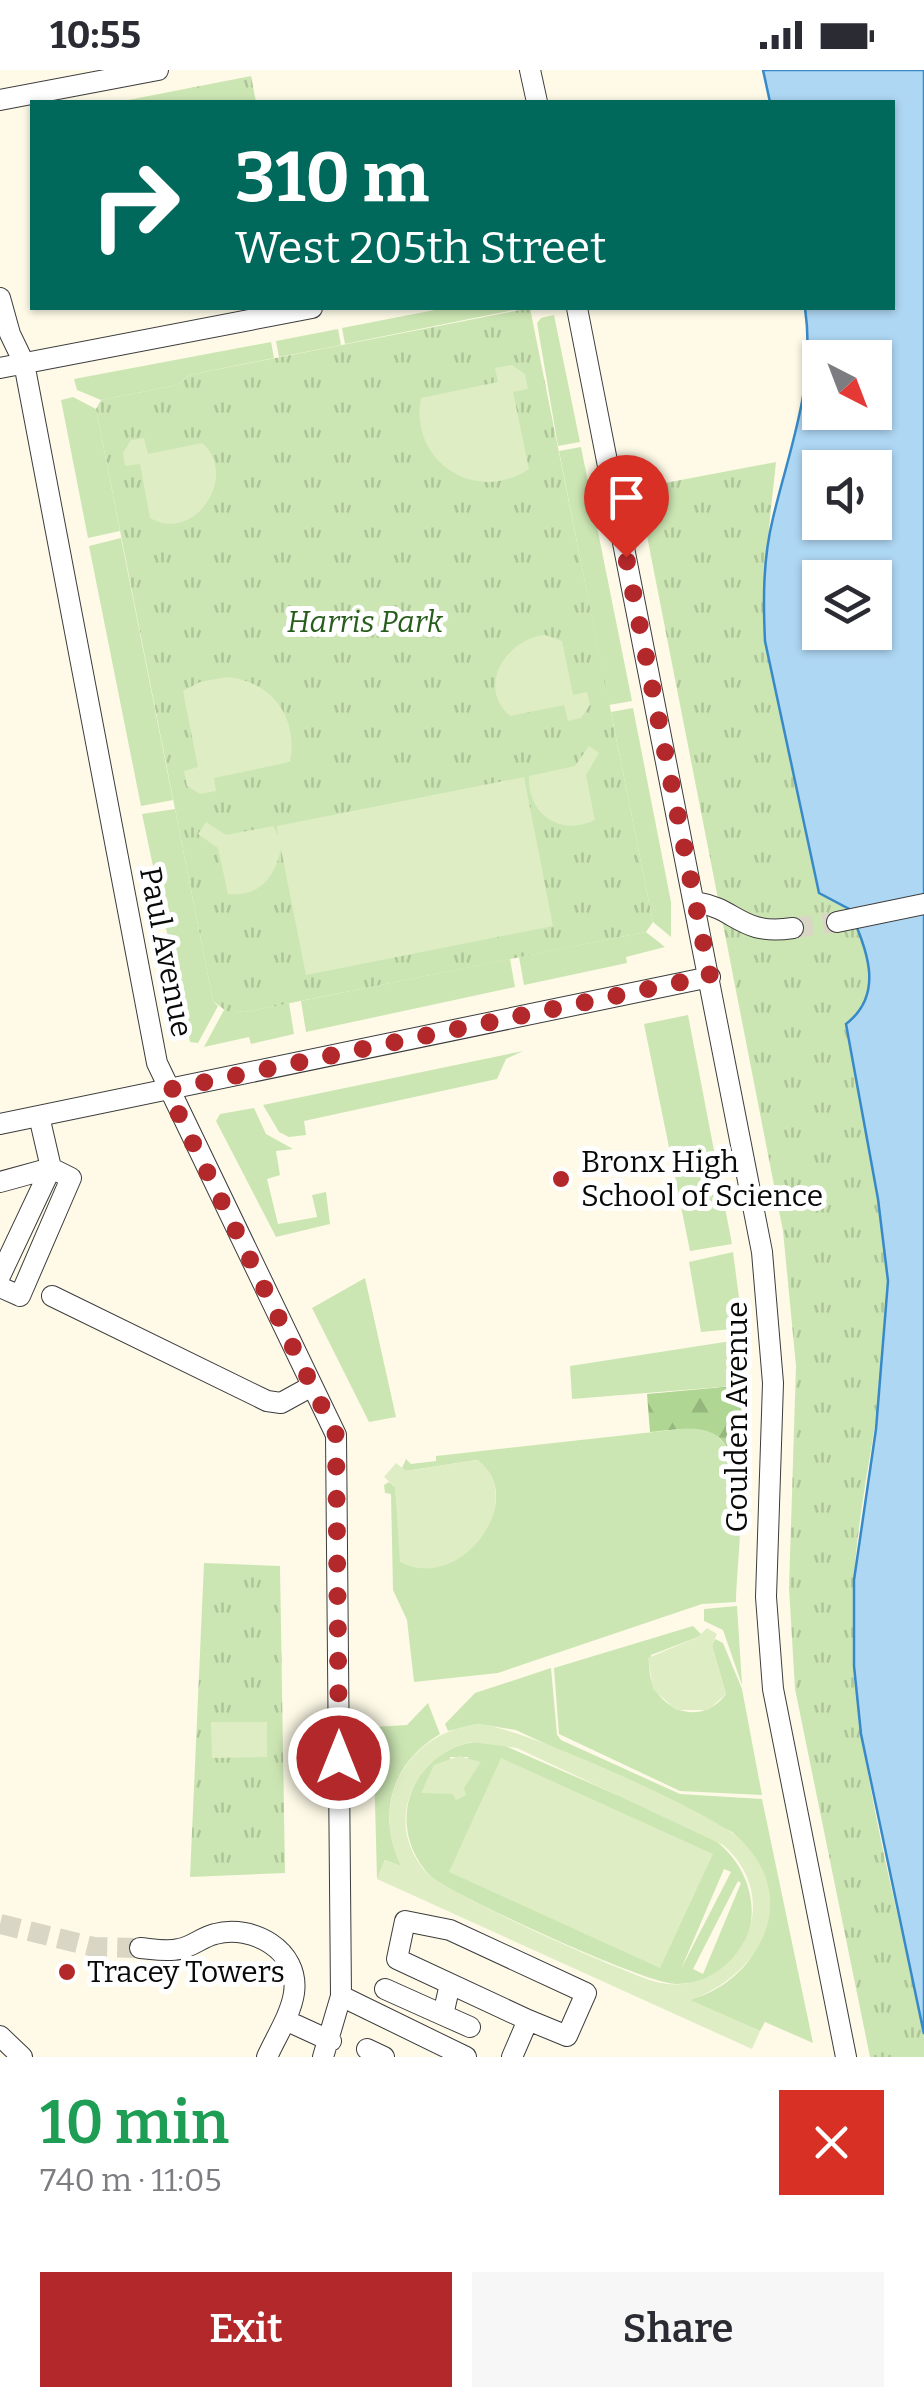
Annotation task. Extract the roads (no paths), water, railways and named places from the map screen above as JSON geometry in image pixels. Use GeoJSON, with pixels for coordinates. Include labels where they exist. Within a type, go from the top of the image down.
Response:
{"type":"FeatureCollection","features":[{"type":"Feature","properties":{"kind":"street"},"geometry":{"type":"LineString","coordinates":[[0,100],[158,70]]}},
{"type":"Feature","properties":{"kind":"street"},"geometry":{"type":"LineString","coordinates":[[530,70],[536,100]]}},
{"type":"Feature","properties":{"kind":"street","name":"Paul Avenue"},"geometry":{"type":"LineString","coordinates":[[0,298],[10,334],[24,363],[152,1037],[167,1090],[336,1435],[341,1996],[327,2049]]}},
{"type":"Feature","properties":{"kind":"street"},"geometry":{"type":"LineString","coordinates":[[0,368],[302,310]]}},
{"type":"Feature","properties":{"kind":"street","name":"Goulden Avenue"},"geometry":{"type":"LineString","coordinates":[[577,310],[756,1214],[770,1317],[773,1418],[766,1598],[776,1713],[846,2057]]}},
{"type":"Feature","properties":{"kind":"street"},"geometry":{"type":"LineString","coordinates":[[696,902],[710,904],[754,930],[792,928]]}},
{"type":"Feature","properties":{"kind":"street"},"geometry":{"type":"LineString","coordinates":[[844,920],[924,904]]}},
{"type":"Feature","properties":{"kind":"street"},"geometry":{"type":"LineString","coordinates":[[0,1124],[710,976]]}},
{"type":"Feature","properties":{"kind":"street"},"geometry":{"type":"LineString","coordinates":[[0,1276],[52,1168],[39,1116]]}},
{"type":"Feature","properties":{"kind":"street"},"geometry":{"type":"LineString","coordinates":[[0,1182],[52,1168],[71,1178],[20,1296],[0,1287]]}},
{"type":"Feature","properties":{"kind":"street"},"geometry":{"type":"LineString","coordinates":[[52,1296],[267,1402],[281,1402],[312,1386]]}},
{"type":"Feature","properties":{"kind":"street"},"geometry":{"type":"LineString","coordinates":[[405,1922],[450,1930],[586,1992],[567,2036],[528,2020],[397,1959],[405,1922]]}},
{"type":"Feature","properties":{"kind":"street"},"geometry":{"type":"LineString","coordinates":[[140,1948],[176,1950],[215,1934],[245,1931],[272,1943],[289,1962],[294,1997],[267,2057]]}},
{"type":"Feature","properties":{"kind":"street"},"geometry":{"type":"LineString","coordinates":[[443,2015],[450,1984]]}},
{"type":"Feature","properties":{"kind":"street"},"geometry":{"type":"LineString","coordinates":[[385,1989],[470,2028]]}},
{"type":"Feature","properties":{"kind":"street"},"geometry":{"type":"LineString","coordinates":[[341,1996],[461,2056]]}},
{"type":"Feature","properties":{"kind":"street"},"geometry":{"type":"LineString","coordinates":[[512,2057],[528,2020]]}},
{"type":"Feature","properties":{"kind":"street"},"geometry":{"type":"LineString","coordinates":[[296,2025],[327,2049]]}},
{"type":"Feature","properties":{"kind":"street"},"geometry":{"type":"LineString","coordinates":[[0,2039],[22,2057]]}},
{"type":"Feature","properties":{"kind":"water"},"geometry":{"type":"Polygon","coordinates":[[[763,70],[924,70],[924,2034],[861,1734],[854,1666],[854,1580],[876,1429],[888,1281],[878,1199],[846,1024],[866,998],[869,969],[849,909],[819,893],[765,641],[764,610],[770,533],[802,398],[802,430],[892,430],[892,340],[807,340],[805,310],[895,310],[895,100],[770,100],[763,70]]]}},
{"type":"Feature","properties":{"kind":"tunnel"},"geometry":{"type":"LineString","coordinates":[[793,928],[837,922]]}},
{"type":"Feature","properties":{"kind":"tunnel"},"geometry":{"type":"LineString","coordinates":[[0,1924],[94,1947],[140,1948]]}},
{"type":"Feature","properties":{"kind":"place","name":"Bronx High School of Science"},"geometry":{"type":"Point","coordinates":[561,1179]}},
{"type":"Feature","properties":{"kind":"place","name":"Tracey Towers"},"geometry":{"type":"Point","coordinates":[67,1972]}},
{"type":"Feature","properties":{"kind":"park label","name":"Harris Park"},"geometry":{"type":"Point","coordinates":[365,622]}}]}
